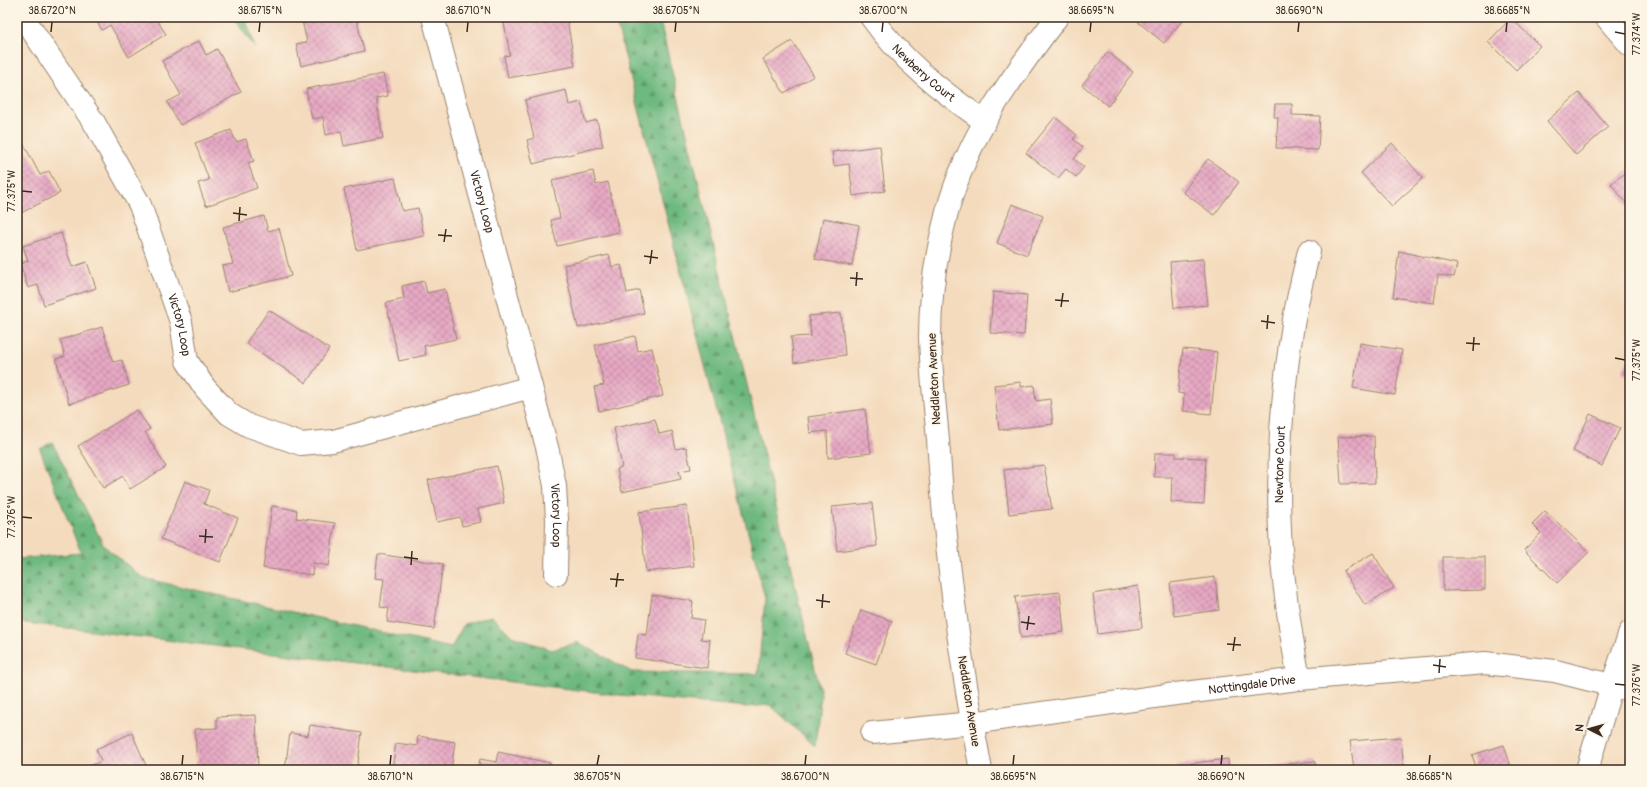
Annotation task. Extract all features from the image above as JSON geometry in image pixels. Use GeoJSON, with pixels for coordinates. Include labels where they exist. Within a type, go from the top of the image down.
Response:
{"type":"FeatureCollection","features":[{"type":"Feature","properties":{"kind":"street","name":"Victory Loop"},"geometry":{"type":"LineString","coordinates":[[23,17],[95,124],[140,205],[181,322],[187,361],[205,388],[229,414],[249,426],[301,444],[332,441],[531,387]]}},
{"type":"Feature","properties":{"kind":"street","name":"Victory Loop"},"geometry":{"type":"LineString","coordinates":[[433,17],[548,451],[555,486],[558,520],[556,574]]}},
{"type":"Feature","properties":{"kind":"street","name":"Newberry Court"},"geometry":{"type":"LineString","coordinates":[[871,17],[910,63],[945,94],[984,121]]}},
{"type":"Feature","properties":{"kind":"street","name":"Neddleton Avenue"},"geometry":{"type":"LineString","coordinates":[[981,770],[956,621],[941,486],[930,338],[932,299],[938,250],[947,211],[967,155],[984,121],[1012,77],[1057,17]]}},
{"type":"Feature","properties":{"kind":"street"},"geometry":{"type":"LineString","coordinates":[[1606,17],[1630,45]]}},
{"type":"Feature","properties":{"kind":"street","name":"Newtone Court"},"geometry":{"type":"LineString","coordinates":[[1299,679],[1286,605],[1280,531],[1279,457],[1283,398],[1293,324],[1309,251]]}},
{"type":"Feature","properties":{"kind":"street"},"geometry":{"type":"LineString","coordinates":[[1587,770],[1621,688],[1630,632]]}},
{"type":"Feature","properties":{"kind":"street","name":"Nottingdale Drive"},"geometry":{"type":"LineString","coordinates":[[872,733],[972,723],[1168,694],[1299,679],[1485,663],[1555,671],[1621,688]]}},
{"type":"Feature","properties":{"kind":"green space"},"geometry":{"type":"Polygon","coordinates":[[[233,17],[245,17],[255,48],[235,20],[233,17]]]}},
{"type":"Feature","properties":{"kind":"green space"},"geometry":{"type":"Polygon","coordinates":[[[615,17],[659,17],[821,694],[815,746],[770,705],[747,707],[619,695],[17,622],[17,559],[81,553],[40,449],[52,442],[104,546],[143,578],[451,648],[464,624],[491,616],[512,636],[552,650],[578,642],[632,672],[758,674],[765,598],[615,17]]]}},
{"type":"Feature","properties":{"kind":"building"},"geometry":{"type":"Polygon","coordinates":[[[94,17],[160,17],[156,19],[166,34],[129,57],[110,25],[102,30],[94,17]]]}},
{"type":"Feature","properties":{"kind":"building"},"geometry":{"type":"Polygon","coordinates":[[[301,17],[356,17],[364,51],[301,66],[296,44],[307,42],[301,17]]]}},
{"type":"Feature","properties":{"kind":"building"},"geometry":{"type":"Polygon","coordinates":[[[503,17],[545,17],[546,23],[567,19],[575,66],[508,78],[504,56],[510,55],[503,17]]]}},
{"type":"Feature","properties":{"kind":"building"},"geometry":{"type":"Polygon","coordinates":[[[1142,17],[1185,17],[1164,43],[1138,22],[1142,17]]]}},
{"type":"Feature","properties":{"kind":"building"},"geometry":{"type":"Polygon","coordinates":[[[1511,18],[1540,46],[1516,70],[1488,42],[1511,18]]]}},
{"type":"Feature","properties":{"kind":"building"},"geometry":{"type":"Polygon","coordinates":[[[199,41],[206,55],[217,49],[241,92],[180,125],[167,102],[181,95],[162,61],[199,41]]]}},
{"type":"Feature","properties":{"kind":"building"},"geometry":{"type":"Polygon","coordinates":[[[792,41],[814,76],[784,93],[763,59],[792,41]]]}},
{"type":"Feature","properties":{"kind":"building"},"geometry":{"type":"Polygon","coordinates":[[[1108,52],[1133,72],[1108,106],[1082,85],[1108,52]]]}},
{"type":"Feature","properties":{"kind":"building"},"geometry":{"type":"Polygon","coordinates":[[[383,74],[388,96],[376,98],[383,138],[344,146],[341,131],[326,135],[323,117],[312,119],[306,89],[383,74]]]}},
{"type":"Feature","properties":{"kind":"building"},"geometry":{"type":"Polygon","coordinates":[[[566,90],[569,105],[581,102],[586,123],[597,120],[603,146],[533,164],[527,140],[534,138],[525,100],[566,90]]]}},
{"type":"Feature","properties":{"kind":"building"},"geometry":{"type":"Polygon","coordinates":[[[1579,93],[1608,127],[1576,155],[1547,121],[1579,93]]]}},
{"type":"Feature","properties":{"kind":"building"},"geometry":{"type":"Polygon","coordinates":[[[1275,104],[1292,104],[1292,115],[1320,116],[1318,150],[1276,148],[1278,117],[1274,117],[1275,104]]]}},
{"type":"Feature","properties":{"kind":"building"},"geometry":{"type":"Polygon","coordinates":[[[1055,117],[1077,135],[1073,139],[1083,147],[1074,159],[1084,167],[1076,177],[1066,169],[1058,178],[1026,153],[1055,117]]]}},
{"type":"Feature","properties":{"kind":"building"},"geometry":{"type":"Polygon","coordinates":[[[231,130],[236,142],[246,139],[254,161],[248,163],[257,188],[206,206],[198,183],[209,180],[195,143],[231,130]]]}},
{"type":"Feature","properties":{"kind":"building"},"geometry":{"type":"Polygon","coordinates":[[[22,141],[40,175],[49,171],[60,193],[17,215],[17,144],[22,141]]]}},
{"type":"Feature","properties":{"kind":"building"},"geometry":{"type":"Polygon","coordinates":[[[1392,143],[1423,178],[1392,206],[1361,173],[1392,143]]]}},
{"type":"Feature","properties":{"kind":"building"},"geometry":{"type":"Polygon","coordinates":[[[880,146],[885,191],[853,196],[849,164],[834,166],[832,152],[880,146]]]}},
{"type":"Feature","properties":{"kind":"building"},"geometry":{"type":"Polygon","coordinates":[[[1208,159],[1239,182],[1214,215],[1183,192],[1208,159]]]}},
{"type":"Feature","properties":{"kind":"building"},"geometry":{"type":"Polygon","coordinates":[[[1630,169],[1630,208],[1611,184],[1630,169]]]}},
{"type":"Feature","properties":{"kind":"building"},"geometry":{"type":"Polygon","coordinates":[[[593,171],[596,185],[608,182],[619,232],[557,246],[551,220],[560,218],[552,180],[593,171]]]}},
{"type":"Feature","properties":{"kind":"building"},"geometry":{"type":"Polygon","coordinates":[[[395,178],[402,211],[418,208],[424,236],[357,250],[344,189],[395,178]]]}},
{"type":"Feature","properties":{"kind":"building"},"geometry":{"type":"Polygon","coordinates":[[[1012,204],[1043,216],[1027,255],[997,243],[1012,204]]]}},
{"type":"Feature","properties":{"kind":"building"},"geometry":{"type":"Polygon","coordinates":[[[264,216],[268,231],[279,228],[291,276],[228,292],[222,266],[233,264],[223,227],[264,216]]]}},
{"type":"Feature","properties":{"kind":"building"},"geometry":{"type":"Polygon","coordinates":[[[823,218],[859,225],[852,266],[815,259],[823,218]]]}},
{"type":"Feature","properties":{"kind":"building"},"geometry":{"type":"Polygon","coordinates":[[[61,233],[72,267],[87,262],[96,288],[44,305],[38,285],[28,288],[20,264],[28,261],[23,246],[61,233]]]}},
{"type":"Feature","properties":{"kind":"building"},"geometry":{"type":"Polygon","coordinates":[[[1399,251],[1457,264],[1454,277],[1438,275],[1434,303],[1393,297],[1399,251]]]}},
{"type":"Feature","properties":{"kind":"building"},"geometry":{"type":"Polygon","coordinates":[[[609,255],[612,267],[621,265],[627,293],[639,290],[644,313],[578,328],[564,265],[609,255]]]}},
{"type":"Feature","properties":{"kind":"building"},"geometry":{"type":"Polygon","coordinates":[[[1203,259],[1208,305],[1174,308],[1170,262],[1203,259]]]}},
{"type":"Feature","properties":{"kind":"building"},"geometry":{"type":"Polygon","coordinates":[[[424,281],[427,293],[445,289],[456,339],[424,346],[426,355],[399,361],[386,303],[404,299],[402,286],[424,281]]]}},
{"type":"Feature","properties":{"kind":"building"},"geometry":{"type":"Polygon","coordinates":[[[993,292],[1027,295],[1024,335],[990,333],[993,292]]]}},
{"type":"Feature","properties":{"kind":"building"},"geometry":{"type":"Polygon","coordinates":[[[269,310],[329,349],[306,383],[246,343],[269,310]]]}},
{"type":"Feature","properties":{"kind":"building"},"geometry":{"type":"Polygon","coordinates":[[[841,313],[845,355],[794,363],[791,337],[811,336],[809,316],[841,313]]]}},
{"type":"Feature","properties":{"kind":"building"},"geometry":{"type":"Polygon","coordinates":[[[102,327],[113,362],[122,360],[129,385],[69,404],[56,359],[65,356],[60,340],[102,327]]]}},
{"type":"Feature","properties":{"kind":"building"},"geometry":{"type":"Polygon","coordinates":[[[635,336],[638,351],[652,348],[663,396],[599,411],[594,387],[604,385],[595,345],[635,336]]]}},
{"type":"Feature","properties":{"kind":"building"},"geometry":{"type":"Polygon","coordinates":[[[1360,343],[1402,350],[1395,395],[1353,388],[1360,343]]]}},
{"type":"Feature","properties":{"kind":"building"},"geometry":{"type":"Polygon","coordinates":[[[1183,349],[1217,352],[1211,414],[1183,411],[1184,394],[1178,393],[1183,349]]]}},
{"type":"Feature","properties":{"kind":"building"},"geometry":{"type":"Polygon","coordinates":[[[1630,359],[1630,377],[1622,372],[1630,359]]]}},
{"type":"Feature","properties":{"kind":"building"},"geometry":{"type":"Polygon","coordinates":[[[1021,382],[1021,387],[1034,385],[1036,401],[1050,399],[1053,424],[999,430],[994,385],[1021,382]]]}},
{"type":"Feature","properties":{"kind":"building"},"geometry":{"type":"Polygon","coordinates":[[[865,409],[871,453],[828,458],[827,431],[810,433],[808,417],[865,409]]]}},
{"type":"Feature","properties":{"kind":"building"},"geometry":{"type":"Polygon","coordinates":[[[137,410],[150,429],[145,432],[166,467],[130,489],[123,476],[103,488],[78,446],[137,410]]]}},
{"type":"Feature","properties":{"kind":"building"},"geometry":{"type":"Polygon","coordinates":[[[1590,414],[1620,428],[1602,466],[1573,451],[1590,414]]]}},
{"type":"Feature","properties":{"kind":"building"},"geometry":{"type":"Polygon","coordinates":[[[655,419],[659,434],[672,431],[676,449],[686,447],[691,469],[679,471],[681,479],[622,492],[617,469],[622,467],[614,428],[655,419]]]}},
{"type":"Feature","properties":{"kind":"building"},"geometry":{"type":"Polygon","coordinates":[[[1374,436],[1375,483],[1341,484],[1338,437],[1374,436]]]}},
{"type":"Feature","properties":{"kind":"building"},"geometry":{"type":"Polygon","coordinates":[[[1155,453],[1176,453],[1176,457],[1206,458],[1204,504],[1171,502],[1172,477],[1154,477],[1155,453]]]}},
{"type":"Feature","properties":{"kind":"building"},"geometry":{"type":"Polygon","coordinates":[[[1044,465],[1052,509],[1009,514],[1004,470],[1044,465]]]}},
{"type":"Feature","properties":{"kind":"building"},"geometry":{"type":"Polygon","coordinates":[[[497,466],[504,503],[478,509],[481,522],[462,526],[460,517],[437,522],[428,480],[497,466]]]}},
{"type":"Feature","properties":{"kind":"building"},"geometry":{"type":"Polygon","coordinates":[[[185,481],[209,490],[204,504],[238,518],[220,562],[161,539],[185,481]]]}},
{"type":"Feature","properties":{"kind":"building"},"geometry":{"type":"Polygon","coordinates":[[[872,503],[877,546],[837,551],[832,507],[872,503]]]}},
{"type":"Feature","properties":{"kind":"building"},"geometry":{"type":"Polygon","coordinates":[[[272,506],[297,510],[296,518],[335,523],[329,566],[313,563],[312,575],[263,568],[272,506]]]}},
{"type":"Feature","properties":{"kind":"building"},"geometry":{"type":"Polygon","coordinates":[[[687,506],[694,566],[646,572],[639,512],[687,506]]]}},
{"type":"Feature","properties":{"kind":"building"},"geometry":{"type":"Polygon","coordinates":[[[1545,511],[1589,552],[1557,583],[1524,550],[1541,533],[1532,524],[1545,511]]]}},
{"type":"Feature","properties":{"kind":"building"},"geometry":{"type":"Polygon","coordinates":[[[1373,553],[1394,588],[1365,605],[1343,571],[1373,553]]]}},
{"type":"Feature","properties":{"kind":"building"},"geometry":{"type":"Polygon","coordinates":[[[378,554],[443,564],[434,629],[387,622],[389,608],[380,607],[384,579],[375,578],[378,554]]]}},
{"type":"Feature","properties":{"kind":"building"},"geometry":{"type":"Polygon","coordinates":[[[1443,557],[1485,557],[1485,590],[1443,591],[1443,557]]]}},
{"type":"Feature","properties":{"kind":"building"},"geometry":{"type":"Polygon","coordinates":[[[1215,577],[1219,610],[1174,616],[1170,583],[1215,577]]]}},
{"type":"Feature","properties":{"kind":"building"},"geometry":{"type":"Polygon","coordinates":[[[1138,586],[1142,628],[1098,634],[1093,594],[1138,586]]]}},
{"type":"Feature","properties":{"kind":"building"},"geometry":{"type":"Polygon","coordinates":[[[1060,592],[1064,632],[1021,638],[1015,597],[1060,592]]]}},
{"type":"Feature","properties":{"kind":"building"},"geometry":{"type":"Polygon","coordinates":[[[652,595],[693,601],[691,618],[704,620],[701,639],[710,640],[707,668],[635,658],[638,634],[647,635],[652,595]]]}},
{"type":"Feature","properties":{"kind":"building"},"geometry":{"type":"Polygon","coordinates":[[[861,610],[892,621],[876,664],[845,653],[861,610]]]}},
{"type":"Feature","properties":{"kind":"building"},"geometry":{"type":"Polygon","coordinates":[[[256,715],[258,770],[197,770],[195,729],[217,728],[217,717],[256,715]]]}},
{"type":"Feature","properties":{"kind":"building"},"geometry":{"type":"Polygon","coordinates":[[[310,725],[362,733],[357,770],[285,770],[290,733],[308,736],[310,725]]]}},
{"type":"Feature","properties":{"kind":"building"},"geometry":{"type":"Polygon","coordinates":[[[132,733],[148,770],[83,769],[101,761],[96,749],[132,733]]]}},
{"type":"Feature","properties":{"kind":"building"},"geometry":{"type":"Polygon","coordinates":[[[418,736],[455,742],[451,770],[392,770],[396,743],[417,746],[418,736]]]}},
{"type":"Feature","properties":{"kind":"building"},"geometry":{"type":"Polygon","coordinates":[[[1401,737],[1404,770],[1354,770],[1350,741],[1401,737]]]}},
{"type":"Feature","properties":{"kind":"building"},"geometry":{"type":"Polygon","coordinates":[[[1504,745],[1512,770],[1477,770],[1472,755],[1504,745]]]}},
{"type":"Feature","properties":{"kind":"building"},"geometry":{"type":"Polygon","coordinates":[[[498,752],[550,763],[548,770],[478,770],[480,759],[496,762],[498,752]]]}},
{"type":"Feature","properties":{"kind":"building"},"geometry":{"type":"Polygon","coordinates":[[[1228,759],[1229,770],[1178,770],[1177,765],[1228,759]]]}},
{"type":"Feature","properties":{"kind":"building"},"geometry":{"type":"Polygon","coordinates":[[[1315,761],[1316,770],[1270,770],[1269,766],[1315,761]]]}}]}
